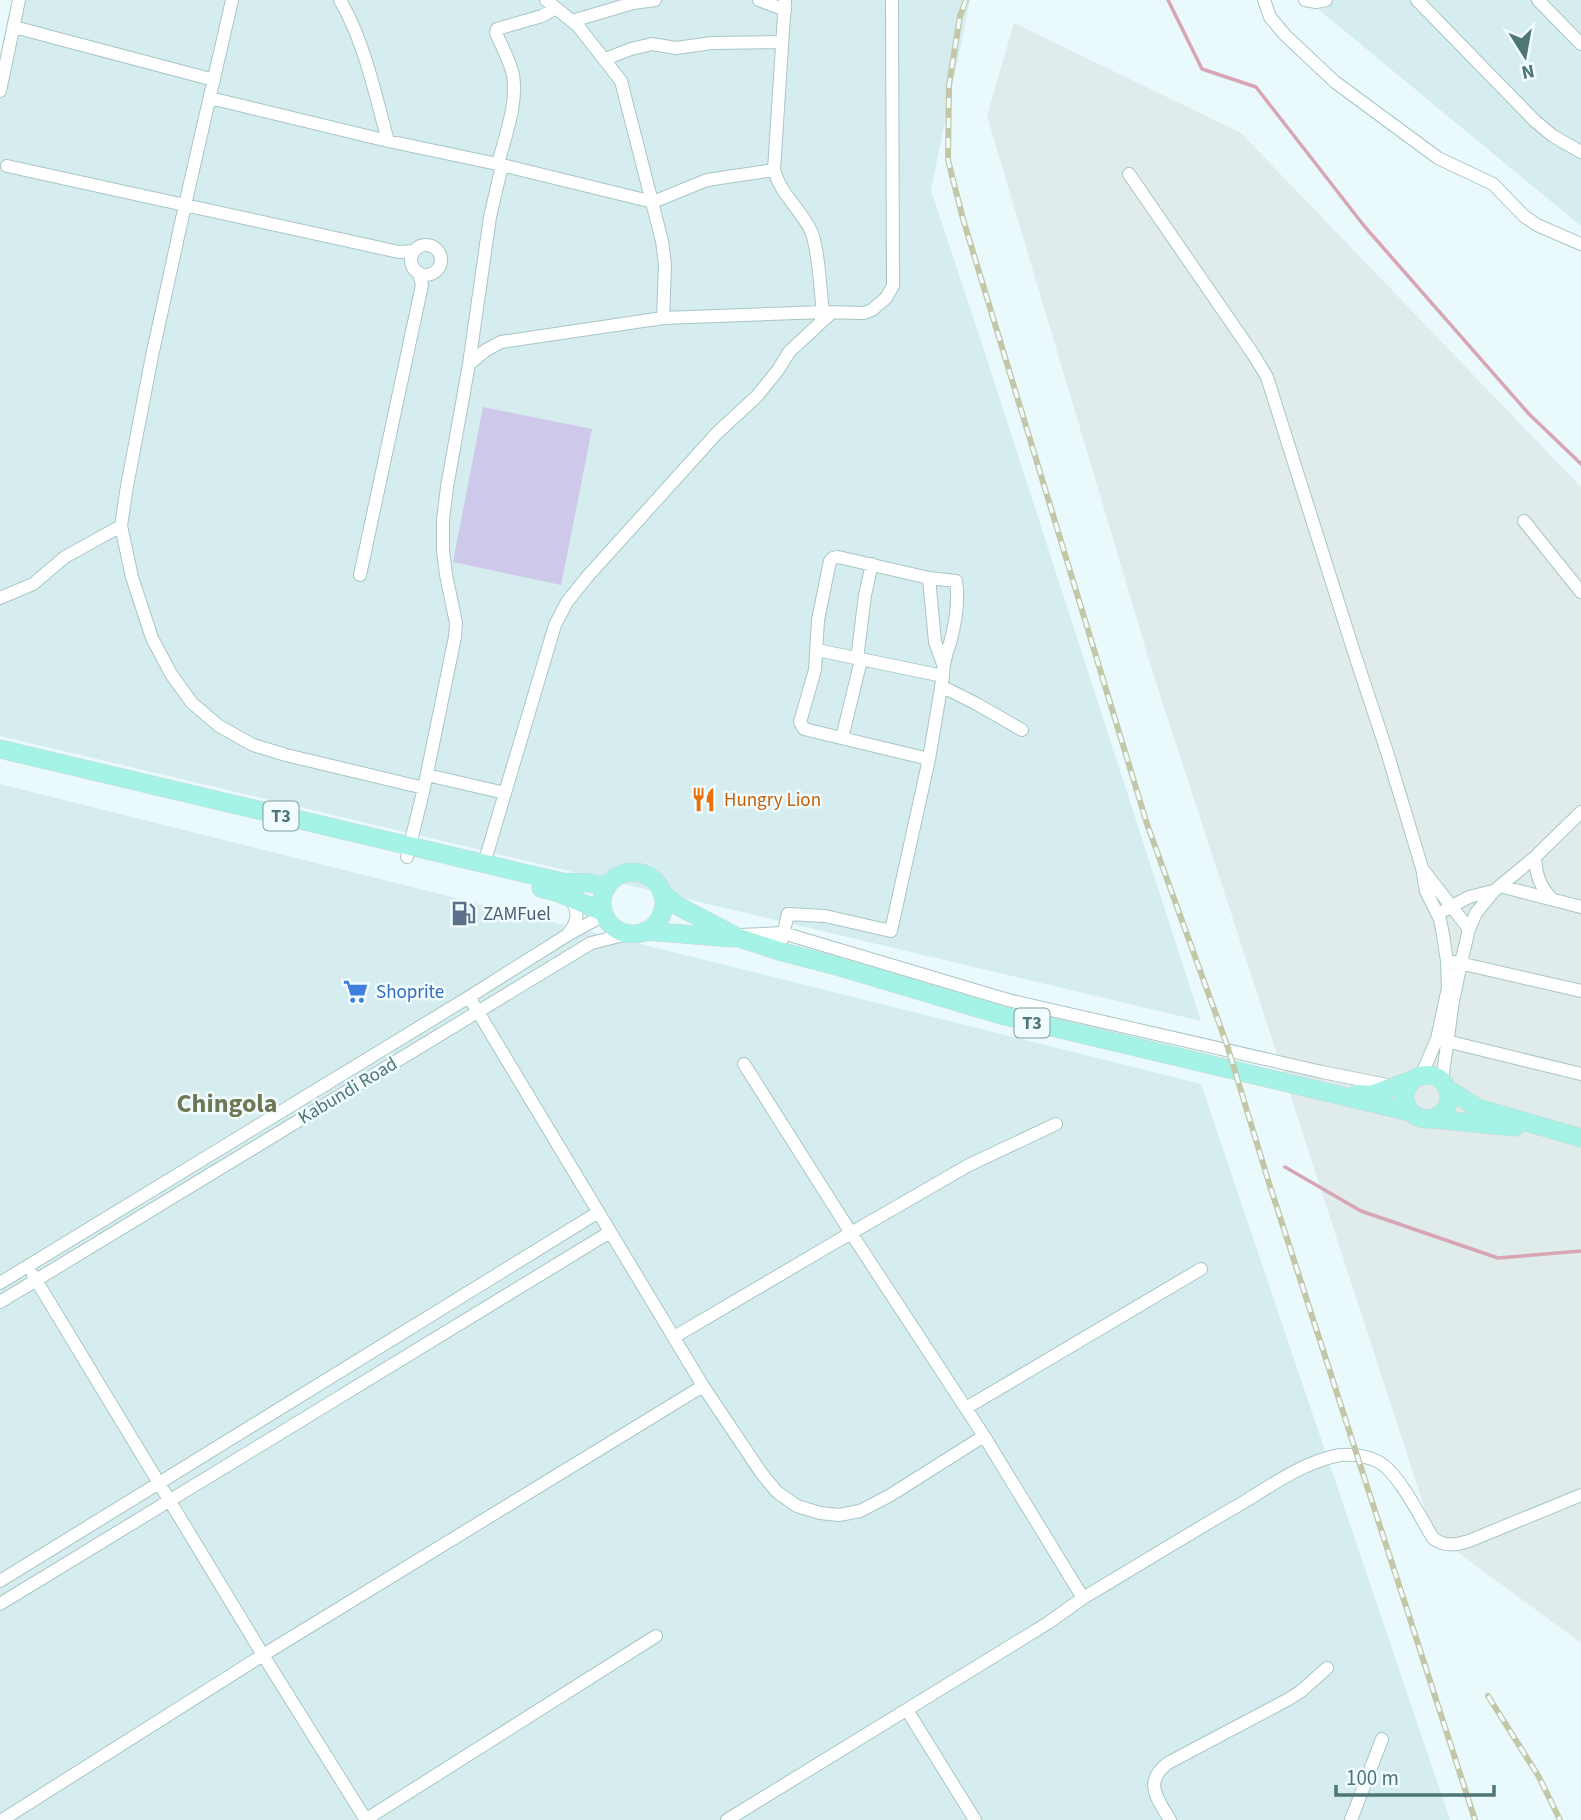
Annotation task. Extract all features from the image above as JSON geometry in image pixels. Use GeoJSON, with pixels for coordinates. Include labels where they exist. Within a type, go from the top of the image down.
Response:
{"type":"FeatureCollection","features":[{"type":"Feature","properties":{"kind":"highway","name":"T3"},"geometry":{"type":"LineString","coordinates":[[0,749],[409,851],[559,893],[603,913],[616,929],[637,933],[736,937]]}},
{"type":"Feature","properties":{"kind":"highway","name":"T3"},"geometry":{"type":"LineString","coordinates":[[0,761],[562,882],[607,887],[613,879],[622,874],[641,874],[649,877],[662,893],[678,906],[736,937],[1001,1015],[1410,1112],[1420,1119],[1553,1131]]}},
{"type":"Feature","properties":{"kind":"highway"},"geometry":{"type":"LineString","coordinates":[[603,913],[602,899],[607,887]]}},
{"type":"Feature","properties":{"kind":"highway"},"geometry":{"type":"LineString","coordinates":[[637,933],[654,925],[661,915],[662,893]]}},
{"type":"Feature","properties":{"kind":"highway","name":"T3"},"geometry":{"type":"LineString","coordinates":[[1329,1094],[1371,1095],[1429,1074],[1478,1108],[1581,1138]]}},
{"type":"Feature","properties":{"kind":"highway"},"geometry":{"type":"LineString","coordinates":[[1410,1081],[1404,1099],[1410,1112]]}},
{"type":"Feature","properties":{"kind":"highway"},"geometry":{"type":"LineString","coordinates":[[1432,1119],[1439,1116],[1448,1105],[1450,1097],[1445,1085]]}},
{"type":"Feature","properties":{"kind":"street"},"geometry":{"type":"LineString","coordinates":[[0,91],[19,0]]}},
{"type":"Feature","properties":{"kind":"street"},"geometry":{"type":"LineString","coordinates":[[232,0],[152,356],[121,526],[132,577],[152,638],[171,674],[192,703],[219,726],[253,745],[286,755],[425,782],[505,793]]}},
{"type":"Feature","properties":{"kind":"street"},"geometry":{"type":"LineString","coordinates":[[340,0],[363,51],[388,141]]}},
{"type":"Feature","properties":{"kind":"street"},"geometry":{"type":"LineString","coordinates":[[572,21],[633,3],[655,0]]}},
{"type":"Feature","properties":{"kind":"street"},"geometry":{"type":"LineString","coordinates":[[759,0],[785,5],[774,170],[782,191],[814,238],[825,316]]}},
{"type":"Feature","properties":{"kind":"street"},"geometry":{"type":"LineString","coordinates":[[469,365],[486,350],[501,342],[663,318],[864,313],[886,298],[893,286],[892,0]]}},
{"type":"Feature","properties":{"kind":"street"},"geometry":{"type":"LineString","coordinates":[[1264,0],[1270,17],[1285,35],[1335,82],[1438,158],[1493,184],[1524,216],[1537,225],[1581,244]]}},
{"type":"Feature","properties":{"kind":"street"},"geometry":{"type":"LineString","coordinates":[[1305,0],[1326,0]]}},
{"type":"Feature","properties":{"kind":"street"},"geometry":{"type":"LineString","coordinates":[[1417,0],[1535,121],[1553,136],[1581,152]]}},
{"type":"Feature","properties":{"kind":"street"},"geometry":{"type":"LineString","coordinates":[[1538,0],[1581,44]]}},
{"type":"Feature","properties":{"kind":"street"},"geometry":{"type":"LineString","coordinates":[[409,851],[455,637],[456,624],[443,550],[443,520],[490,217],[514,85],[496,33],[498,29],[542,16],[551,4],[572,21],[605,59],[621,81],[625,92],[662,241],[665,284],[663,318]]}},
{"type":"Feature","properties":{"kind":"street"},"geometry":{"type":"LineString","coordinates":[[14,27],[214,80]]}},
{"type":"Feature","properties":{"kind":"street"},"geometry":{"type":"LineString","coordinates":[[605,59],[652,44],[676,48],[712,43],[782,41]]}},
{"type":"Feature","properties":{"kind":"street"},"geometry":{"type":"LineString","coordinates":[[210,97],[653,202],[707,180],[774,170]]}},
{"type":"Feature","properties":{"kind":"street"},"geometry":{"type":"LineString","coordinates":[[6,166],[399,252],[414,251]]}},
{"type":"Feature","properties":{"kind":"street"},"geometry":{"type":"LineString","coordinates":[[1129,174],[1254,354],[1267,377],[1391,765],[1422,868],[1426,891],[1440,919],[1447,961],[1448,988],[1442,1040],[1445,1085]]}},
{"type":"Feature","properties":{"kind":"street"},"geometry":{"type":"LineString","coordinates":[[360,575],[417,274],[411,260],[414,251],[425,244],[437,249],[441,261],[437,270],[433,273],[417,274]]}},
{"type":"Feature","properties":{"kind":"street"},"geometry":{"type":"LineString","coordinates":[[399,252],[417,274]]}},
{"type":"Feature","properties":{"kind":"street"},"geometry":{"type":"LineString","coordinates":[[484,864],[555,625],[567,602],[587,576],[717,432],[757,396],[789,352],[825,316]]}},
{"type":"Feature","properties":{"kind":"street"},"geometry":{"type":"LineString","coordinates":[[1524,521],[1581,592]]}},
{"type":"Feature","properties":{"kind":"street"},"geometry":{"type":"LineString","coordinates":[[0,598],[33,584],[65,557],[121,526]]}},
{"type":"Feature","properties":{"kind":"street"},"geometry":{"type":"LineString","coordinates":[[760,945],[782,939],[788,914],[825,916],[891,930],[929,759],[954,619],[956,581],[833,558],[830,561],[818,620],[815,670],[801,726],[804,729],[929,759]]}},
{"type":"Feature","properties":{"kind":"street"},"geometry":{"type":"LineString","coordinates":[[842,738],[859,660],[865,595],[872,564]]}},
{"type":"Feature","properties":{"kind":"street"},"geometry":{"type":"LineString","coordinates":[[929,578],[935,642],[942,675]]}},
{"type":"Feature","properties":{"kind":"street"},"geometry":{"type":"LineString","coordinates":[[817,650],[942,675],[975,703],[1022,730]]}},
{"type":"Feature","properties":{"kind":"street"},"geometry":{"type":"LineString","coordinates":[[736,937],[783,933],[1007,1000],[1322,1072],[1410,1081],[1442,1040],[1469,929],[1476,913],[1497,888],[1535,857],[1581,813]]}},
{"type":"Feature","properties":{"kind":"street"},"geometry":{"type":"LineString","coordinates":[[1535,857],[1536,873],[1541,887],[1551,899]]}},
{"type":"Feature","properties":{"kind":"street"},"geometry":{"type":"LineString","coordinates":[[1422,868],[1469,929]]}},
{"type":"Feature","properties":{"kind":"street"},"geometry":{"type":"LineString","coordinates":[[1440,919],[1446,910],[1464,899],[1497,888],[1581,906]]}},
{"type":"Feature","properties":{"kind":"street"},"geometry":{"type":"LineString","coordinates":[[1439,890],[1464,899]]}},
{"type":"Feature","properties":{"kind":"street"},"geometry":{"type":"LineString","coordinates":[[569,897],[578,916],[569,934]]}},
{"type":"Feature","properties":{"kind":"street","name":"Kabundi Road"},"geometry":{"type":"LineString","coordinates":[[0,1283],[603,913]]}},
{"type":"Feature","properties":{"kind":"street","name":"Kabundi Road"},"geometry":{"type":"LineString","coordinates":[[0,1302],[591,943],[637,933]]}},
{"type":"Feature","properties":{"kind":"street"},"geometry":{"type":"LineString","coordinates":[[1447,961],[1581,991]]}},
{"type":"Feature","properties":{"kind":"street"},"geometry":{"type":"LineString","coordinates":[[469,997],[703,1386],[777,1492],[797,1506],[820,1513],[839,1515],[860,1511],[889,1496],[984,1436]]}},
{"type":"Feature","properties":{"kind":"street"},"geometry":{"type":"LineString","coordinates":[[1442,1040],[1581,1074]]}},
{"type":"Feature","properties":{"kind":"street"},"geometry":{"type":"LineString","coordinates":[[744,1064],[850,1233],[984,1436],[1083,1598]]}},
{"type":"Feature","properties":{"kind":"street"},"geometry":{"type":"LineString","coordinates":[[674,1337],[969,1165],[1056,1124]]}},
{"type":"Feature","properties":{"kind":"street"},"geometry":{"type":"LineString","coordinates":[[169,1179],[178,1194]]}},
{"type":"Feature","properties":{"kind":"street"},"geometry":{"type":"LineString","coordinates":[[597,1213],[0,1584],[4,1602],[610,1232]]}},
{"type":"Feature","properties":{"kind":"street"},"geometry":{"type":"LineString","coordinates":[[27,1266],[365,1820],[656,1636]]}},
{"type":"Feature","properties":{"kind":"street"},"geometry":{"type":"LineString","coordinates":[[966,1408],[1201,1269]]}},
{"type":"Feature","properties":{"kind":"street"},"geometry":{"type":"LineString","coordinates":[[454,1302],[465,1321]]}},
{"type":"Feature","properties":{"kind":"street"},"geometry":{"type":"LineString","coordinates":[[2,1820],[262,1655],[703,1386]]}},
{"type":"Feature","properties":{"kind":"street"},"geometry":{"type":"LineString","coordinates":[[302,1395],[313,1413]]}},
{"type":"Feature","properties":{"kind":"street"},"geometry":{"type":"LineString","coordinates":[[727,1820],[1048,1623],[1083,1598],[1277,1482],[1313,1464],[1340,1455],[1378,1461],[1395,1476],[1433,1538],[1439,1543],[1459,1544],[1469,1541],[1581,1495]]}},
{"type":"Feature","properties":{"kind":"street"},"geometry":{"type":"LineString","coordinates":[[1170,1820],[1153,1784],[1160,1769],[1287,1700],[1327,1668]]}},
{"type":"Feature","properties":{"kind":"street"},"geometry":{"type":"LineString","coordinates":[[906,1710],[975,1820]]}},
{"type":"Feature","properties":{"kind":"street"},"geometry":{"type":"LineString","coordinates":[[1351,1820],[1382,1739]]}},
{"type":"Feature","properties":{"kind":"shaded area"},"geometry":{"type":"Polygon","coordinates":[[[21,0],[970,0],[931,190],[1201,1021],[0,736],[0,82],[21,0]]]}},
{"type":"Feature","properties":{"kind":"shaded area"},"geometry":{"type":"Polygon","coordinates":[[[1307,0],[1581,0],[1581,226],[1307,0]]]}},
{"type":"Feature","properties":{"kind":"shaded area"},"geometry":{"type":"Polygon","coordinates":[[[1014,23],[1241,133],[1581,487],[1581,1643],[1433,1534],[1153,673],[987,116],[1014,23]]]}},
{"type":"Feature","properties":{"kind":"shaded area"},"geometry":{"type":"Polygon","coordinates":[[[483,407],[592,429],[561,585],[453,562],[483,407]]]}},
{"type":"Feature","properties":{"kind":"shaded area"},"geometry":{"type":"Polygon","coordinates":[[[0,784],[1201,1084],[1450,1820],[0,1820],[0,784]]]}},
{"type":"Feature","properties":{"kind":"waterway"},"geometry":{"type":"LineString","coordinates":[[1168,0],[1202,69],[1256,87],[1365,227],[1529,414],[1581,464]]}},
{"type":"Feature","properties":{"kind":"waterway"},"geometry":{"type":"LineString","coordinates":[[1285,1167],[1361,1211],[1498,1258],[1581,1251]]}},
{"type":"Feature","properties":{"kind":"railway"},"geometry":{"type":"LineString","coordinates":[[966,0],[960,16],[949,85],[948,160],[963,219],[1147,824],[1227,1045],[1475,1820]]}},
{"type":"Feature","properties":{"kind":"railway"},"geometry":{"type":"LineString","coordinates":[[1488,1696],[1539,1777],[1560,1820]]}},
{"type":"Feature","properties":{"kind":"place","name":"Hungry Lion"},"geometry":{"type":"Point","coordinates":[704,800]}},
{"type":"Feature","properties":{"kind":"place","name":"ZAMFuel"},"geometry":{"type":"Point","coordinates":[463,914]}},
{"type":"Feature","properties":{"kind":"place","name":"Shoprite"},"geometry":{"type":"Point","coordinates":[356,992]}},
{"type":"Feature","properties":{"kind":"district","name":"Chingola"},"geometry":{"type":"Point","coordinates":[227,1103]}}]}
